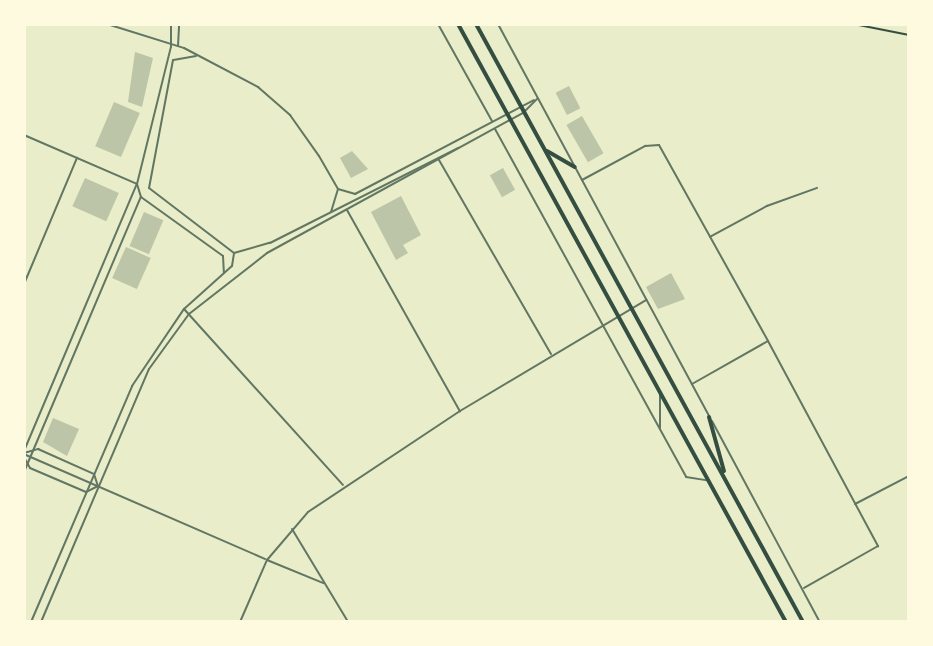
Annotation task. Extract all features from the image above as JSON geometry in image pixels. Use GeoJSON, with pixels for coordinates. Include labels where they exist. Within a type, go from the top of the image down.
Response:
{"type":"FeatureCollection","features":[{"type":"Feature","properties":{"kind":"main road"},"geometry":{"type":"LineString","coordinates":[[458,24],[620,315],[786,622]]}},
{"type":"Feature","properties":{"kind":"main road"},"geometry":{"type":"LineString","coordinates":[[476,24],[803,622]]}},
{"type":"Feature","properties":{"kind":"main road"},"geometry":{"type":"LineString","coordinates":[[545,149],[575,167]]}},
{"type":"Feature","properties":{"kind":"main road"},"geometry":{"type":"LineString","coordinates":[[709,417],[726,478]]}},
{"type":"Feature","properties":{"kind":"street"},"geometry":{"type":"LineString","coordinates":[[107,24],[171,47],[178,46],[276,101],[302,131],[338,189],[355,194],[508,112],[537,99]]}},
{"type":"Feature","properties":{"kind":"street"},"geometry":{"type":"LineString","coordinates":[[27,465],[24,454],[137,184],[171,47],[171,24]]}},
{"type":"Feature","properties":{"kind":"street"},"geometry":{"type":"LineString","coordinates":[[178,46],[179,24]]}},
{"type":"Feature","properties":{"kind":"street"},"geometry":{"type":"LineString","coordinates":[[438,24],[492,122]]}},
{"type":"Feature","properties":{"kind":"street"},"geometry":{"type":"LineString","coordinates":[[498,24],[709,417],[804,588],[820,622]]}},
{"type":"Feature","properties":{"kind":"street"},"geometry":{"type":"LineString","coordinates":[[197,56],[173,60],[152,155],[149,188],[182,216],[234,253],[252,251],[462,146],[523,113],[537,99]]}},
{"type":"Feature","properties":{"kind":"street"},"geometry":{"type":"LineString","coordinates":[[495,129],[687,479],[700,477],[711,483]]}},
{"type":"Feature","properties":{"kind":"street"},"geometry":{"type":"LineString","coordinates":[[24,135],[137,184],[141,197],[223,256],[224,273]]}},
{"type":"Feature","properties":{"kind":"street"},"geometry":{"type":"LineString","coordinates":[[582,180],[645,146],[659,145],[768,341],[878,546],[804,588]]}},
{"type":"Feature","properties":{"kind":"street"},"geometry":{"type":"LineString","coordinates":[[41,622],[149,369],[189,314],[267,253],[462,146]]}},
{"type":"Feature","properties":{"kind":"street"},"geometry":{"type":"LineString","coordinates":[[144,154],[152,155]]}},
{"type":"Feature","properties":{"kind":"street"},"geometry":{"type":"LineString","coordinates":[[24,284],[77,158]]}},
{"type":"Feature","properties":{"kind":"street"},"geometry":{"type":"LineString","coordinates":[[439,160],[551,354]]}},
{"type":"Feature","properties":{"kind":"street"},"geometry":{"type":"LineString","coordinates":[[331,212],[338,189]]}},
{"type":"Feature","properties":{"kind":"street"},"geometry":{"type":"LineString","coordinates":[[24,472],[141,197]]}},
{"type":"Feature","properties":{"kind":"street"},"geometry":{"type":"LineString","coordinates":[[347,210],[460,411]]}},
{"type":"Feature","properties":{"kind":"street"},"geometry":{"type":"LineString","coordinates":[[172,219],[182,216]]}},
{"type":"Feature","properties":{"kind":"street"},"geometry":{"type":"LineString","coordinates":[[115,235],[123,238]]}},
{"type":"Feature","properties":{"kind":"street"},"geometry":{"type":"LineString","coordinates":[[31,622],[132,386],[184,309],[232,266],[234,253]]}},
{"type":"Feature","properties":{"kind":"street"},"geometry":{"type":"LineString","coordinates":[[240,622],[267,560],[292,530],[343,485],[551,354],[646,300]]}},
{"type":"Feature","properties":{"kind":"street"},"geometry":{"type":"LineString","coordinates":[[184,309],[343,485]]}},
{"type":"Feature","properties":{"kind":"street"},"geometry":{"type":"LineString","coordinates":[[692,384],[768,341]]}},
{"type":"Feature","properties":{"kind":"street"},"geometry":{"type":"LineString","coordinates":[[65,352],[73,355]]}},
{"type":"Feature","properties":{"kind":"street"},"geometry":{"type":"LineString","coordinates":[[660,390],[661,431]]}},
{"type":"Feature","properties":{"kind":"street"},"geometry":{"type":"LineString","coordinates":[[34,448],[94,474],[98,486]]}},
{"type":"Feature","properties":{"kind":"street"},"geometry":{"type":"LineString","coordinates":[[24,454],[34,448]]}},
{"type":"Feature","properties":{"kind":"street"},"geometry":{"type":"LineString","coordinates":[[27,465],[86,492]]}},
{"type":"Feature","properties":{"kind":"street"},"geometry":{"type":"LineString","coordinates":[[855,504],[909,476]]}},
{"type":"Feature","properties":{"kind":"street"},"geometry":{"type":"LineString","coordinates":[[86,492],[98,486]]}},
{"type":"Feature","properties":{"kind":"street"},"geometry":{"type":"LineString","coordinates":[[292,530],[348,622]]}},
{"type":"Feature","properties":{"kind":"street"},"geometry":{"type":"LineString","coordinates":[[267,560],[324,583]]}},
{"type":"Feature","properties":{"kind":"lane"},"geometry":{"type":"LineString","coordinates":[[710,238],[767,206],[817,189]]}},
{"type":"Feature","properties":{"kind":"lane"},"geometry":{"type":"LineString","coordinates":[[24,454],[267,560]]}},
{"type":"Feature","properties":{"kind":"path"},"geometry":{"type":"LineString","coordinates":[[854,24],[909,35]]}},
{"type":"Feature","properties":{"kind":"building"},"geometry":{"type":"Polygon","coordinates":[[[135,52],[153,58],[142,107],[128,102],[135,52]]]}},
{"type":"Feature","properties":{"kind":"building"},"geometry":{"type":"Polygon","coordinates":[[[569,86],[580,108],[567,115],[556,93],[569,86]]]}},
{"type":"Feature","properties":{"kind":"building"},"geometry":{"type":"Polygon","coordinates":[[[114,102],[140,113],[121,157],[95,146],[114,102]]]}},
{"type":"Feature","properties":{"kind":"building"},"geometry":{"type":"Polygon","coordinates":[[[582,116],[604,153],[588,162],[566,125],[582,116]]]}},
{"type":"Feature","properties":{"kind":"building"},"geometry":{"type":"Polygon","coordinates":[[[352,151],[368,169],[351,178],[340,158],[352,151]]]}},
{"type":"Feature","properties":{"kind":"building"},"geometry":{"type":"Polygon","coordinates":[[[503,168],[515,190],[502,197],[490,175],[503,168]]]}},
{"type":"Feature","properties":{"kind":"building"},"geometry":{"type":"Polygon","coordinates":[[[85,178],[119,193],[106,221],[72,206],[85,178]]]}},
{"type":"Feature","properties":{"kind":"building"},"geometry":{"type":"Polygon","coordinates":[[[401,196],[421,235],[403,245],[408,253],[396,260],[371,212],[401,196]]]}},
{"type":"Feature","properties":{"kind":"building"},"geometry":{"type":"Polygon","coordinates":[[[144,212],[163,220],[149,254],[130,246],[144,212]]]}},
{"type":"Feature","properties":{"kind":"building"},"geometry":{"type":"Polygon","coordinates":[[[126,247],[151,258],[137,289],[112,278],[126,247]]]}},
{"type":"Feature","properties":{"kind":"building"},"geometry":{"type":"Polygon","coordinates":[[[671,273],[685,299],[658,309],[646,287],[671,273]]]}},
{"type":"Feature","properties":{"kind":"building"},"geometry":{"type":"Polygon","coordinates":[[[53,418],[79,429],[67,456],[43,442],[53,418]]]}}]}
